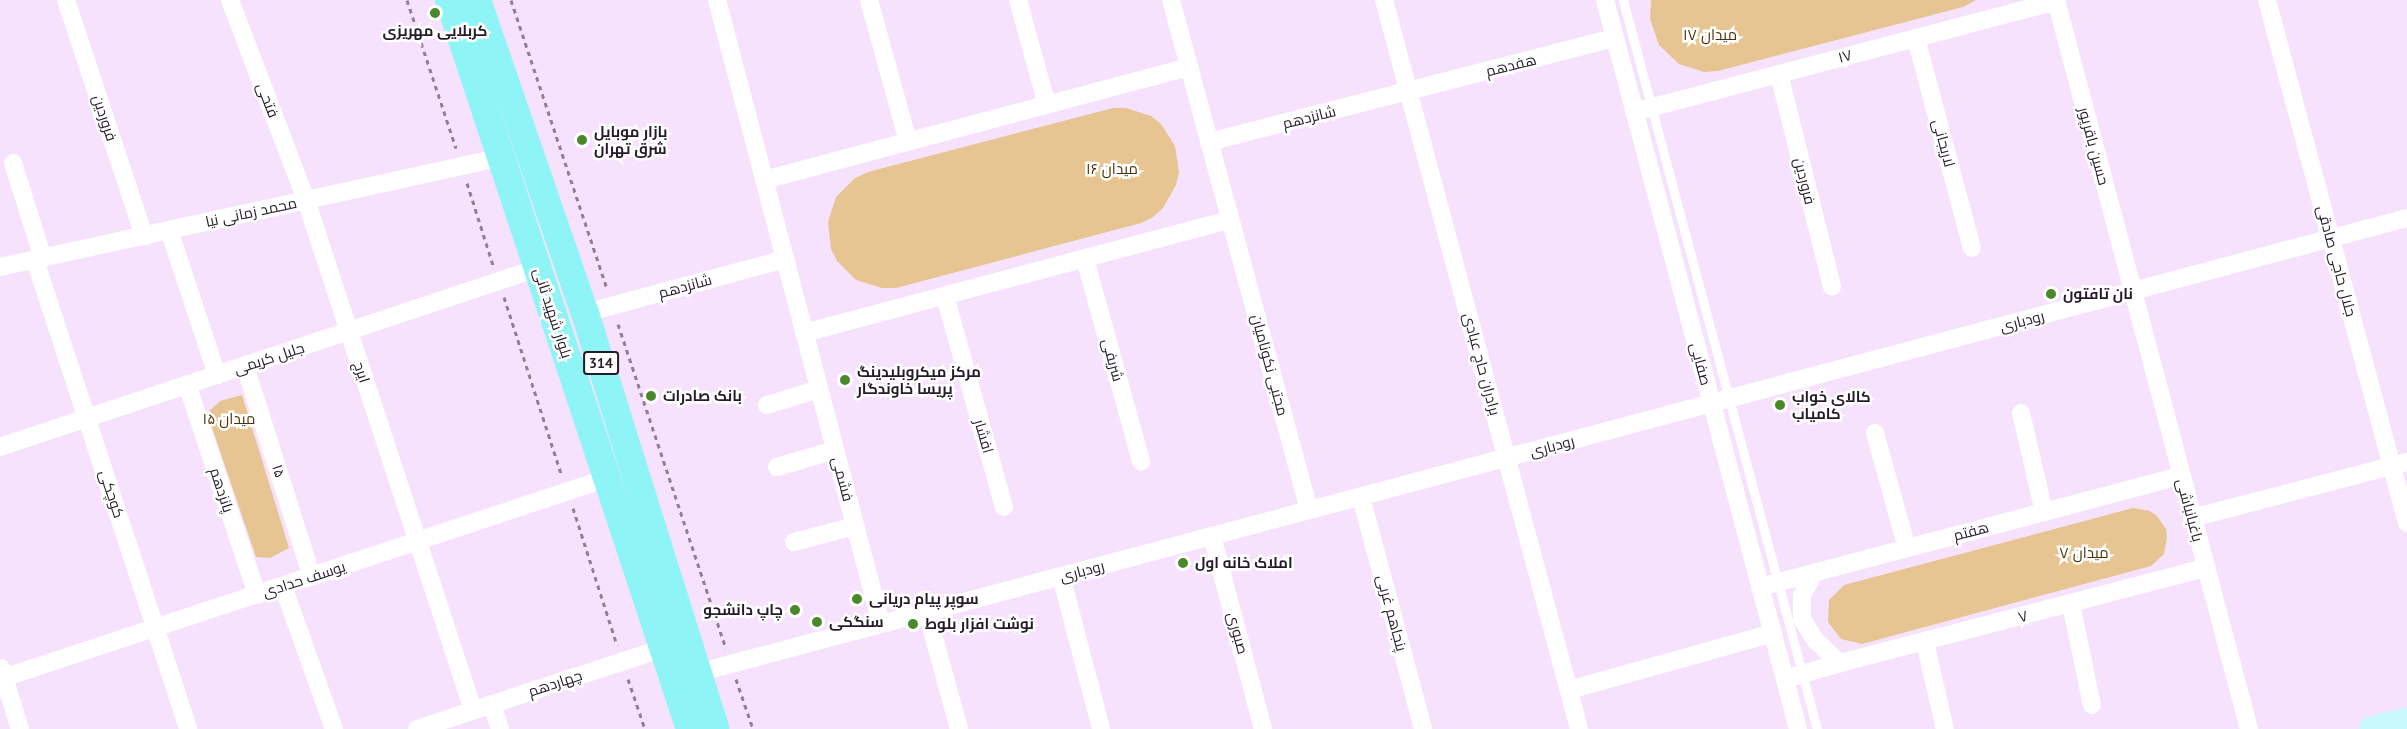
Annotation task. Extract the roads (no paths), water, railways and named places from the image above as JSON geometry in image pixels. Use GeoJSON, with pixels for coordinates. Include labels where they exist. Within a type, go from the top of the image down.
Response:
{"type":"FeatureCollection","features":[{"type":"Feature","properties":{"kind":"main road","name":"بلوار شهید ثانی"},"geometry":{"type":"LineString","coordinates":[[449,0],[690,729]]}},
{"type":"Feature","properties":{"kind":"main road","name":"بلوار شهید ثانی"},"geometry":{"type":"LineString","coordinates":[[477,0],[585,313],[715,729]]}},
{"type":"Feature","properties":{"kind":"main road"},"geometry":{"type":"LineString","coordinates":[[592,430],[618,419]]}},
{"type":"Feature","properties":{"kind":"main road"},"geometry":{"type":"LineString","coordinates":[[2372,729],[2407,720]]}},
{"type":"Feature","properties":{"kind":"street","name":"فروردین"},"geometry":{"type":"LineString","coordinates":[[66,0],[144,236]]}},
{"type":"Feature","properties":{"kind":"street","name":"فتحی"},"geometry":{"type":"LineString","coordinates":[[230,0],[306,201]]}},
{"type":"Feature","properties":{"kind":"street"},"geometry":{"type":"LineString","coordinates":[[717,0],[804,333],[1230,220],[1171,0]]}},
{"type":"Feature","properties":{"kind":"street"},"geometry":{"type":"LineString","coordinates":[[869,0],[908,142]]}},
{"type":"Feature","properties":{"kind":"street"},"geometry":{"type":"LineString","coordinates":[[1018,0],[1047,105]]}},
{"type":"Feature","properties":{"kind":"street","name":"برادران حاج عبادی"},"geometry":{"type":"LineString","coordinates":[[1384,0],[1579,729]]}},
{"type":"Feature","properties":{"kind":"street","name":"صفایی"},"geometry":{"type":"LineString","coordinates":[[1605,0],[1634,112],[1720,401],[1760,587],[1798,729]]}},
{"type":"Feature","properties":{"kind":"street","name":"۱۷"},"geometry":{"type":"LineString","coordinates":[[1634,112],[2056,0]]}},
{"type":"Feature","properties":{"kind":"street","name":"حسین باقرپور"},"geometry":{"type":"LineString","coordinates":[[2056,0],[2132,292]]}},
{"type":"Feature","properties":{"kind":"street","name":"جلال حاجی صادقی"},"geometry":{"type":"LineString","coordinates":[[2267,0],[2331,239],[2399,464],[2407,523]]}},
{"type":"Feature","properties":{"kind":"street","name":"هفدهم"},"geometry":{"type":"LineString","coordinates":[[1408,91],[1615,38]]}},
{"type":"Feature","properties":{"kind":"street","name":"لاریجانی"},"geometry":{"type":"LineString","coordinates":[[1916,38],[1972,248]]}},
{"type":"Feature","properties":{"kind":"street"},"geometry":{"type":"LineString","coordinates":[[764,180],[1189,67]]}},
{"type":"Feature","properties":{"kind":"street","name":"فروردین"},"geometry":{"type":"LineString","coordinates":[[1779,74],[1832,287]]}},
{"type":"Feature","properties":{"kind":"street","name":"شانزدهم"},"geometry":{"type":"LineString","coordinates":[[1209,142],[1408,91]]}},
{"type":"Feature","properties":{"kind":"street","name":"محمد زمانی نیا"},"geometry":{"type":"LineString","coordinates":[[0,267],[503,158]]}},
{"type":"Feature","properties":{"kind":"street","name":"کوچکی"},"geometry":{"type":"LineString","coordinates":[[13,163],[87,418],[188,729]]}},
{"type":"Feature","properties":{"kind":"street","name":"ایرج"},"geometry":{"type":"LineString","coordinates":[[306,201],[473,710]]}},
{"type":"Feature","properties":{"kind":"street","name":"رودباری"},"geometry":{"type":"LineString","coordinates":[[697,673],[2407,219]]}},
{"type":"Feature","properties":{"kind":"street","name":"مجتبی نکونامیان"},"geometry":{"type":"LineString","coordinates":[[1230,220],[1309,510]]}},
{"type":"Feature","properties":{"kind":"street"},"geometry":{"type":"LineString","coordinates":[[169,230],[217,375]]}},
{"type":"Feature","properties":{"kind":"street","name":"شانزدهم"},"geometry":{"type":"LineString","coordinates":[[585,313],[785,259]]}},
{"type":"Feature","properties":{"kind":"street","name":"شریفی"},"geometry":{"type":"LineString","coordinates":[[1085,259],[1141,461]]}},
{"type":"Feature","properties":{"kind":"street","name":"جلیل کریمی"},"geometry":{"type":"LineString","coordinates":[[0,447],[538,268]]}},
{"type":"Feature","properties":{"kind":"street","name":"باغبانباشی"},"geometry":{"type":"LineString","coordinates":[[2132,292],[2248,729]]}},
{"type":"Feature","properties":{"kind":"street","name":"افشار"},"geometry":{"type":"LineString","coordinates":[[945,296],[1004,507]]}},
{"type":"Feature","properties":{"kind":"street","name":"فشمی"},"geometry":{"type":"LineString","coordinates":[[804,333],[881,624]]}},
{"type":"Feature","properties":{"kind":"street","name":"۱۵"},"geometry":{"type":"LineString","coordinates":[[245,366],[312,577]]}},
{"type":"Feature","properties":{"kind":"street","name":"پانزدهم"},"geometry":{"type":"LineString","coordinates":[[188,384],[256,595]]}},
{"type":"Feature","properties":{"kind":"street"},"geometry":{"type":"LineString","coordinates":[[767,405],[819,389]]}},
{"type":"Feature","properties":{"kind":"street"},"geometry":{"type":"LineString","coordinates":[[2021,413],[2044,512]]}},
{"type":"Feature","properties":{"kind":"street"},"geometry":{"type":"LineString","coordinates":[[1875,433],[1907,548]]}},
{"type":"Feature","properties":{"kind":"street"},"geometry":{"type":"LineString","coordinates":[[777,467],[835,450]]}},
{"type":"Feature","properties":{"kind":"street"},"geometry":{"type":"LineString","coordinates":[[2192,518],[2399,464]]}},
{"type":"Feature","properties":{"kind":"street","name":"هفتم"},"geometry":{"type":"LineString","coordinates":[[1760,587],[2181,476]]}},
{"type":"Feature","properties":{"kind":"street","name":"یوسف حدادی"},"geometry":{"type":"LineString","coordinates":[[1,674],[418,543],[608,478]]}},
{"type":"Feature","properties":{"kind":"street","name":"پنجاهم غربی"},"geometry":{"type":"LineString","coordinates":[[1361,497],[1423,729]]}},
{"type":"Feature","properties":{"kind":"street"},"geometry":{"type":"LineString","coordinates":[[794,542],[855,526]]}},
{"type":"Feature","properties":{"kind":"street","name":"صبوری"},"geometry":{"type":"LineString","coordinates":[[1212,536],[1263,729]]}},
{"type":"Feature","properties":{"kind":"street","name":"۷"},"geometry":{"type":"LineString","coordinates":[[1785,679],[2206,568]]}},
{"type":"Feature","properties":{"kind":"street"},"geometry":{"type":"LineString","coordinates":[[1814,573],[1802,596],[1802,620],[1816,641],[1840,663]]}},
{"type":"Feature","properties":{"kind":"street"},"geometry":{"type":"LineString","coordinates":[[1061,576],[1101,729]]}},
{"type":"Feature","properties":{"kind":"street"},"geometry":{"type":"LineString","coordinates":[[283,586],[334,729]]}},
{"type":"Feature","properties":{"kind":"street"},"geometry":{"type":"LineString","coordinates":[[2071,603],[2092,705]]}},
{"type":"Feature","properties":{"kind":"street"},"geometry":{"type":"LineString","coordinates":[[927,612],[959,729]]}},
{"type":"Feature","properties":{"kind":"street"},"geometry":{"type":"LineString","coordinates":[[1569,690],[1773,633]]}},
{"type":"Feature","properties":{"kind":"street"},"geometry":{"type":"LineString","coordinates":[[1924,642],[1945,729]]}},
{"type":"Feature","properties":{"kind":"street","name":"چهاردهم"},"geometry":{"type":"LineString","coordinates":[[417,729],[449,724],[473,710],[663,648]]}},
{"type":"Feature","properties":{"kind":"street"},"geometry":{"type":"LineString","coordinates":[[1,674],[20,729]]}},
{"type":"Feature","properties":{"kind":"street"},"geometry":{"type":"LineString","coordinates":[[492,704],[500,729]]}},
{"type":"Feature","properties":{"kind":"lane"},"geometry":{"type":"LineString","coordinates":[[1623,0],[1653,107],[1720,401],[1780,582],[1817,729]]}},
{"type":"Feature","properties":{"kind":"place","name":"کربلایی مهریزی"},"geometry":{"type":"Point","coordinates":[435,13]}},
{"type":"Feature","properties":{"kind":"place","name":"بازار موبایل شرق تهران"},"geometry":{"type":"Point","coordinates":[582,140]}},
{"type":"Feature","properties":{"kind":"place","name":"نان تافتون"},"geometry":{"type":"Point","coordinates":[2051,294]}},
{"type":"Feature","properties":{"kind":"place","name":"مرکز میکروبلیدینگ پریسا خاوندگار"},"geometry":{"type":"Point","coordinates":[845,380]}},
{"type":"Feature","properties":{"kind":"place","name":"بانک صادرات"},"geometry":{"type":"Point","coordinates":[651,396]}},
{"type":"Feature","properties":{"kind":"place","name":"کالای خواب کامیاب"},"geometry":{"type":"Point","coordinates":[1780,405]}},
{"type":"Feature","properties":{"kind":"place","name":"املاک خانه اول"},"geometry":{"type":"Point","coordinates":[1183,563]}},
{"type":"Feature","properties":{"kind":"place","name":"سوپر پیام دریانی"},"geometry":{"type":"Point","coordinates":[857,599]}},
{"type":"Feature","properties":{"kind":"place","name":"چاپ دانشجو"},"geometry":{"type":"Point","coordinates":[795,610]}},
{"type":"Feature","properties":{"kind":"place","name":"سنگکی"},"geometry":{"type":"Point","coordinates":[817,622]}},
{"type":"Feature","properties":{"kind":"place","name":"نوشت افزار بلوط"},"geometry":{"type":"Point","coordinates":[913,624]}},
{"type":"Feature","properties":{"kind":"park label","name":"میدان ۱۷"},"geometry":{"type":"Point","coordinates":[1710,35]}},
{"type":"Feature","properties":{"kind":"park label","name":"میدان ۱۶"},"geometry":{"type":"Point","coordinates":[1112,169]}},
{"type":"Feature","properties":{"kind":"park label","name":"میدان ۱۵"},"geometry":{"type":"Point","coordinates":[229,419]}},
{"type":"Feature","properties":{"kind":"park label","name":"میدان ۷"},"geometry":{"type":"Point","coordinates":[2084,553]}}]}
